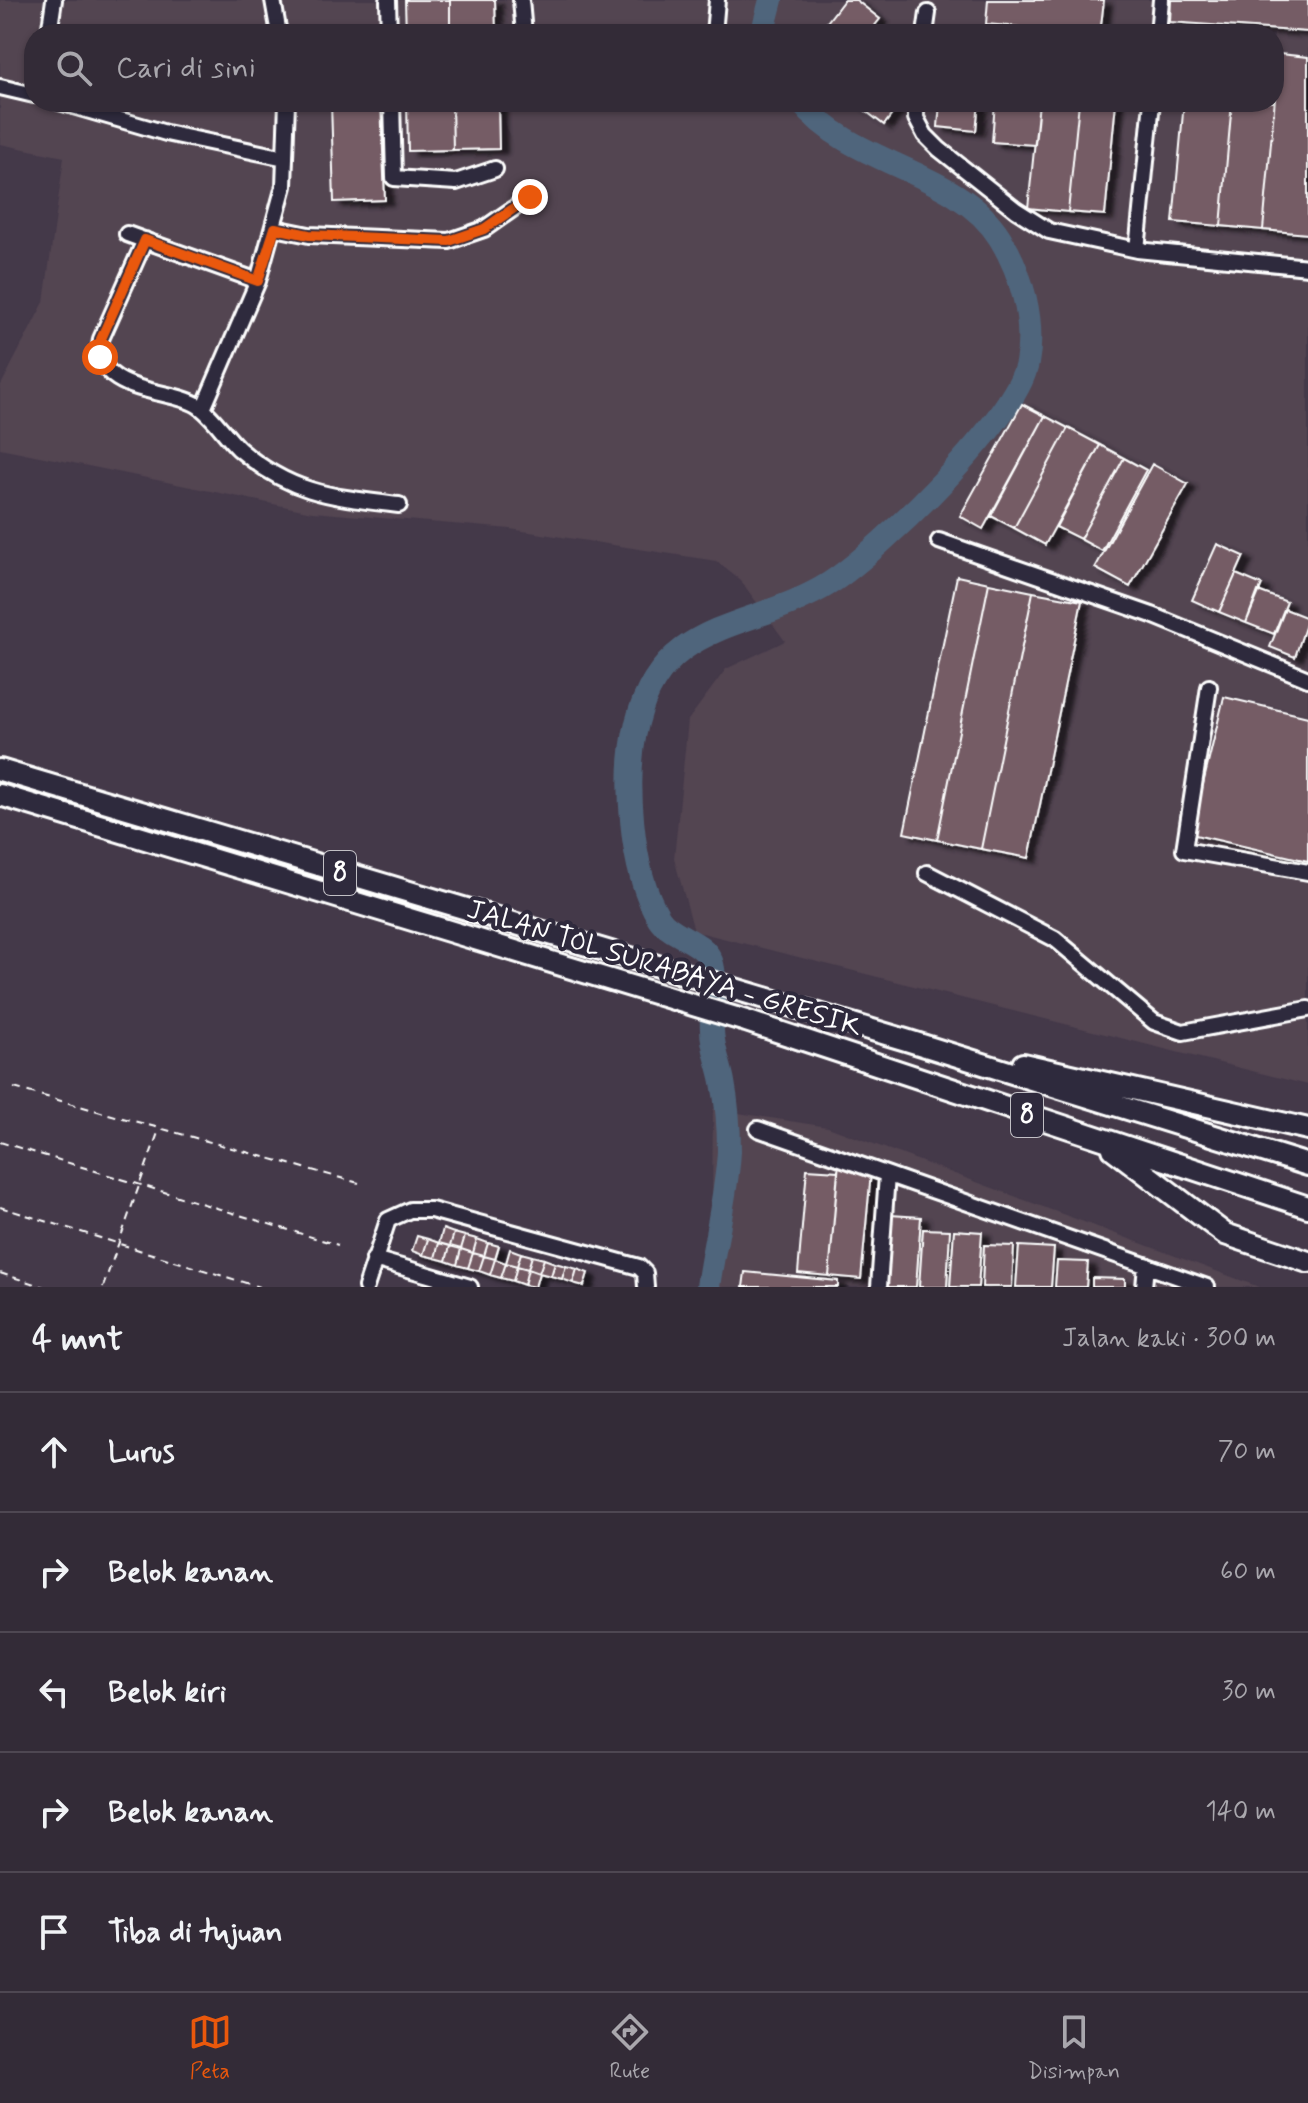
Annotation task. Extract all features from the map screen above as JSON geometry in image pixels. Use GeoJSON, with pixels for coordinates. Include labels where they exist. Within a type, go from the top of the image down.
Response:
{"type":"FeatureCollection","features":[{"type":"Feature","properties":{"kind":"highway","name":"JALAN TOL SURABAYA - GRESIK"},"geometry":{"type":"LineString","coordinates":[[0,770],[906,1040],[1308,1165]]}},
{"type":"Feature","properties":{"kind":"highway","name":"JALAN TOL SURABAYA - GRESIK"},"geometry":{"type":"LineString","coordinates":[[0,795],[746,1021],[1308,1207]]}},
{"type":"Feature","properties":{"kind":"highway"},"geometry":{"type":"LineString","coordinates":[[906,1040],[1172,1095],[1308,1129]]}},
{"type":"Feature","properties":{"kind":"highway"},"geometry":{"type":"LineString","coordinates":[[1100,1139],[1225,1234],[1308,1262]]}},
{"type":"Feature","properties":{"kind":"street"},"geometry":{"type":"LineString","coordinates":[[50,24],[54,0]]}},
{"type":"Feature","properties":{"kind":"street"},"geometry":{"type":"LineString","coordinates":[[273,0],[277,24]]}},
{"type":"Feature","properties":{"kind":"street"},"geometry":{"type":"LineString","coordinates":[[388,0],[389,24]]}},
{"type":"Feature","properties":{"kind":"street"},"geometry":{"type":"LineString","coordinates":[[521,0],[523,24]]}},
{"type":"Feature","properties":{"kind":"street"},"geometry":{"type":"LineString","coordinates":[[715,24],[717,0]]}},
{"type":"Feature","properties":{"kind":"street"},"geometry":{"type":"LineString","coordinates":[[1159,24],[1161,0]]}},
{"type":"Feature","properties":{"kind":"street"},"geometry":{"type":"LineString","coordinates":[[926,24],[928,13]]}},
{"type":"Feature","properties":{"kind":"street"},"geometry":{"type":"LineString","coordinates":[[0,87],[24,93]]}},
{"type":"Feature","properties":{"kind":"street"},"geometry":{"type":"LineString","coordinates":[[94,112],[166,133],[285,158]]}},
{"type":"Feature","properties":{"kind":"street"},"geometry":{"type":"LineString","coordinates":[[203,409],[258,281],[275,228],[284,186],[287,112]]}},
{"type":"Feature","properties":{"kind":"street"},"geometry":{"type":"LineString","coordinates":[[392,112],[394,178],[456,182],[495,169]]}},
{"type":"Feature","properties":{"kind":"street"},"geometry":{"type":"LineString","coordinates":[[916,112],[925,135],[1016,210],[1049,231],[1137,250],[1308,267]]}},
{"type":"Feature","properties":{"kind":"street"},"geometry":{"type":"LineString","coordinates":[[1137,250],[1151,112]]}},
{"type":"Feature","properties":{"kind":"street"},"geometry":{"type":"LineString","coordinates":[[275,228],[309,235],[449,241],[484,229],[530,197]]}},
{"type":"Feature","properties":{"kind":"street"},"geometry":{"type":"LineString","coordinates":[[127,234],[258,281]]}},
{"type":"Feature","properties":{"kind":"street"},"geometry":{"type":"LineString","coordinates":[[145,240],[101,339],[100,357],[112,372],[137,388],[191,402],[203,409],[225,437],[282,482],[326,495],[399,505]]}},
{"type":"Feature","properties":{"kind":"street"},"geometry":{"type":"LineString","coordinates":[[939,541],[1152,615],[1308,679]]}},
{"type":"Feature","properties":{"kind":"street"},"geometry":{"type":"LineString","coordinates":[[1209,687],[1184,850],[1308,872]]}},
{"type":"Feature","properties":{"kind":"street"},"geometry":{"type":"LineString","coordinates":[[927,873],[1035,927],[1154,1022],[1173,1030],[1308,1009]]}},
{"type":"Feature","properties":{"kind":"street"},"geometry":{"type":"LineString","coordinates":[[758,1129],[1207,1287]]}},
{"type":"Feature","properties":{"kind":"street"},"geometry":{"type":"LineString","coordinates":[[879,1287],[887,1175]]}},
{"type":"Feature","properties":{"kind":"street"},"geometry":{"type":"LineString","coordinates":[[366,1287],[388,1220],[410,1210],[431,1210],[639,1267],[645,1273],[646,1287]]}},
{"type":"Feature","properties":{"kind":"street"},"geometry":{"type":"LineString","coordinates":[[374,1259],[470,1287]]}},
{"type":"Feature","properties":{"kind":"street"},"geometry":{"type":"LineString","coordinates":[[1144,1287],[1146,1265]]}},
{"type":"Feature","properties":{"kind":"path"},"geometry":{"type":"LineString","coordinates":[[14,1088],[359,1183]]}},
{"type":"Feature","properties":{"kind":"path"},"geometry":{"type":"LineString","coordinates":[[103,1287],[159,1129]]}},
{"type":"Feature","properties":{"kind":"path"},"geometry":{"type":"LineString","coordinates":[[0,1142],[338,1245]]}},
{"type":"Feature","properties":{"kind":"path"},"geometry":{"type":"LineString","coordinates":[[0,1207],[259,1287]]}},
{"type":"Feature","properties":{"kind":"path"},"geometry":{"type":"LineString","coordinates":[[0,1273],[44,1287]]}},
{"type":"Feature","properties":{"kind":"shaded area"},"geometry":{"type":"Polygon","coordinates":[[[0,0],[1308,0],[1308,1085],[694,931],[674,858],[688,720],[726,669],[785,641],[741,581],[716,561],[510,529],[312,512],[0,448],[0,387],[44,302],[64,157],[0,144],[0,0]]]}},
{"type":"Feature","properties":{"kind":"shaded area"},"geometry":{"type":"Polygon","coordinates":[[[713,1109],[828,1127],[1259,1287],[711,1287],[713,1109]]]}},
{"type":"Feature","properties":{"kind":"building"},"geometry":{"type":"Polygon","coordinates":[[[405,0],[450,0],[450,24],[406,24],[405,0]]]}},
{"type":"Feature","properties":{"kind":"building"},"geometry":{"type":"Polygon","coordinates":[[[450,0],[495,0],[496,24],[450,24],[450,0]]]}},
{"type":"Feature","properties":{"kind":"building"},"geometry":{"type":"Polygon","coordinates":[[[844,0],[856,0],[880,19],[876,24],[826,24],[844,0]]]}},
{"type":"Feature","properties":{"kind":"building"},"geometry":{"type":"Polygon","coordinates":[[[988,0],[1104,0],[1101,24],[986,24],[988,0]]]}},
{"type":"Feature","properties":{"kind":"building"},"geometry":{"type":"Polygon","coordinates":[[[1171,0],[1308,0],[1308,32],[1284,30],[1284,24],[1170,22],[1171,0]]]}},
{"type":"Feature","properties":{"kind":"building"},"geometry":{"type":"Polygon","coordinates":[[[1284,55],[1308,57],[1308,234],[1263,230],[1274,112],[1284,112],[1284,55]]]}},
{"type":"Feature","properties":{"kind":"building"},"geometry":{"type":"Polygon","coordinates":[[[331,112],[381,112],[385,200],[334,202],[331,112]]]}},
{"type":"Feature","properties":{"kind":"building"},"geometry":{"type":"Polygon","coordinates":[[[407,112],[452,112],[453,150],[408,151],[407,112]]]}},
{"type":"Feature","properties":{"kind":"building"},"geometry":{"type":"Polygon","coordinates":[[[452,112],[498,112],[499,149],[453,150],[452,112]]]}},
{"type":"Feature","properties":{"kind":"building"},"geometry":{"type":"Polygon","coordinates":[[[867,112],[894,112],[884,125],[867,112]]]}},
{"type":"Feature","properties":{"kind":"building"},"geometry":{"type":"Polygon","coordinates":[[[939,112],[978,112],[976,131],[938,127],[939,112]]]}},
{"type":"Feature","properties":{"kind":"building"},"geometry":{"type":"Polygon","coordinates":[[[994,112],[1038,112],[1035,145],[992,142],[994,112]]]}},
{"type":"Feature","properties":{"kind":"building"},"geometry":{"type":"Polygon","coordinates":[[[1038,112],[1078,112],[1068,212],[1028,208],[1038,112]]]}},
{"type":"Feature","properties":{"kind":"building"},"geometry":{"type":"Polygon","coordinates":[[[1078,112],[1115,112],[1105,215],[1068,212],[1078,112]]]}},
{"type":"Feature","properties":{"kind":"building"},"geometry":{"type":"Polygon","coordinates":[[[1183,112],[1231,112],[1221,226],[1173,222],[1183,112]]]}},
{"type":"Feature","properties":{"kind":"building"},"geometry":{"type":"Polygon","coordinates":[[[1231,112],[1274,112],[1263,230],[1221,226],[1231,112]]]}},
{"type":"Feature","properties":{"kind":"building"},"geometry":{"type":"Polygon","coordinates":[[[1022,404],[1045,416],[983,529],[960,516],[1022,404]]]}},
{"type":"Feature","properties":{"kind":"building"},"geometry":{"type":"Polygon","coordinates":[[[1045,416],[1068,428],[1014,528],[991,516],[1045,416]]]}},
{"type":"Feature","properties":{"kind":"building"},"geometry":{"type":"Polygon","coordinates":[[[1068,428],[1100,445],[1045,545],[1014,528],[1068,428]]]}},
{"type":"Feature","properties":{"kind":"building"},"geometry":{"type":"Polygon","coordinates":[[[1100,445],[1124,458],[1080,539],[1056,527],[1100,445]]]}},
{"type":"Feature","properties":{"kind":"building"},"geometry":{"type":"Polygon","coordinates":[[[1124,458],[1146,470],[1102,551],[1080,539],[1124,458]]]}},
{"type":"Feature","properties":{"kind":"building"},"geometry":{"type":"Polygon","coordinates":[[[1152,464],[1188,484],[1130,587],[1095,568],[1152,464]]]}},
{"type":"Feature","properties":{"kind":"building"},"geometry":{"type":"Polygon","coordinates":[[[1217,544],[1244,556],[1219,612],[1192,600],[1217,544]]]}},
{"type":"Feature","properties":{"kind":"building"},"geometry":{"type":"Polygon","coordinates":[[[1236,574],[1262,585],[1246,623],[1219,612],[1236,574]]]}},
{"type":"Feature","properties":{"kind":"building"},"geometry":{"type":"Polygon","coordinates":[[[957,576],[989,583],[937,840],[904,833],[957,576]]]}},
{"type":"Feature","properties":{"kind":"building"},"geometry":{"type":"Polygon","coordinates":[[[989,583],[1033,592],[981,849],[937,840],[989,583]]]}},
{"type":"Feature","properties":{"kind":"building"},"geometry":{"type":"Polygon","coordinates":[[[1258,591],[1287,602],[1274,634],[1246,623],[1258,591]]]}},
{"type":"Feature","properties":{"kind":"building"},"geometry":{"type":"Polygon","coordinates":[[[1033,592],[1082,601],[1029,858],[981,849],[1033,592]]]}},
{"type":"Feature","properties":{"kind":"building"},"geometry":{"type":"Polygon","coordinates":[[[1285,609],[1308,618],[1295,657],[1270,647],[1285,609]]]}},
{"type":"Feature","properties":{"kind":"building"},"geometry":{"type":"Polygon","coordinates":[[[1224,697],[1308,717],[1308,861],[1191,834],[1224,697]]]}},
{"type":"Feature","properties":{"kind":"building"},"geometry":{"type":"Polygon","coordinates":[[[839,1162],[871,1172],[861,1279],[829,1276],[839,1162]]]}},
{"type":"Feature","properties":{"kind":"building"},"geometry":{"type":"Polygon","coordinates":[[[807,1169],[838,1171],[829,1276],[798,1273],[807,1169]]]}},
{"type":"Feature","properties":{"kind":"building"},"geometry":{"type":"Polygon","coordinates":[[[890,1215],[921,1217],[916,1287],[884,1287],[890,1215]]]}},
{"type":"Feature","properties":{"kind":"building"},"geometry":{"type":"Polygon","coordinates":[[[443,1229],[454,1233],[450,1246],[439,1243],[443,1229]]]}},
{"type":"Feature","properties":{"kind":"building"},"geometry":{"type":"Polygon","coordinates":[[[923,1229],[950,1230],[947,1287],[919,1287],[923,1229]]]}},
{"type":"Feature","properties":{"kind":"building"},"geometry":{"type":"Polygon","coordinates":[[[954,1230],[982,1232],[978,1287],[950,1287],[954,1230]]]}},
{"type":"Feature","properties":{"kind":"building"},"geometry":{"type":"Polygon","coordinates":[[[454,1233],[465,1236],[461,1249],[450,1246],[454,1233]]]}},
{"type":"Feature","properties":{"kind":"building"},"geometry":{"type":"Polygon","coordinates":[[[417,1236],[428,1239],[423,1255],[412,1251],[417,1236]]]}},
{"type":"Feature","properties":{"kind":"building"},"geometry":{"type":"Polygon","coordinates":[[[465,1236],[477,1239],[473,1253],[461,1249],[465,1236]]]}},
{"type":"Feature","properties":{"kind":"building"},"geometry":{"type":"Polygon","coordinates":[[[428,1239],[439,1243],[435,1258],[423,1255],[428,1239]]]}},
{"type":"Feature","properties":{"kind":"building"},"geometry":{"type":"Polygon","coordinates":[[[477,1239],[488,1243],[484,1256],[473,1253],[477,1239]]]}},
{"type":"Feature","properties":{"kind":"building"},"geometry":{"type":"Polygon","coordinates":[[[439,1243],[450,1246],[446,1261],[435,1258],[439,1243]]]}},
{"type":"Feature","properties":{"kind":"building"},"geometry":{"type":"Polygon","coordinates":[[[488,1243],[499,1246],[495,1259],[484,1256],[488,1243]]]}},
{"type":"Feature","properties":{"kind":"building"},"geometry":{"type":"Polygon","coordinates":[[[984,1245],[1014,1246],[1012,1287],[982,1287],[984,1245]]]}},
{"type":"Feature","properties":{"kind":"building"},"geometry":{"type":"Polygon","coordinates":[[[450,1246],[461,1249],[457,1265],[446,1261],[450,1246]]]}},
{"type":"Feature","properties":{"kind":"building"},"geometry":{"type":"Polygon","coordinates":[[[1019,1246],[1054,1248],[1051,1287],[1016,1287],[1019,1246]]]}},
{"type":"Feature","properties":{"kind":"building"},"geometry":{"type":"Polygon","coordinates":[[[461,1249],[473,1253],[468,1268],[457,1265],[461,1249]]]}},
{"type":"Feature","properties":{"kind":"building"},"geometry":{"type":"Polygon","coordinates":[[[510,1249],[521,1253],[517,1266],[506,1263],[510,1249]]]}},
{"type":"Feature","properties":{"kind":"building"},"geometry":{"type":"Polygon","coordinates":[[[473,1253],[484,1256],[479,1271],[468,1268],[473,1253]]]}},
{"type":"Feature","properties":{"kind":"building"},"geometry":{"type":"Polygon","coordinates":[[[521,1253],[532,1256],[528,1269],[517,1266],[521,1253]]]}},
{"type":"Feature","properties":{"kind":"building"},"geometry":{"type":"Polygon","coordinates":[[[484,1256],[495,1259],[490,1275],[479,1271],[484,1256]]]}},
{"type":"Feature","properties":{"kind":"building"},"geometry":{"type":"Polygon","coordinates":[[[532,1256],[544,1259],[539,1273],[528,1269],[532,1256]]]}},
{"type":"Feature","properties":{"kind":"building"},"geometry":{"type":"Polygon","coordinates":[[[495,1259],[506,1263],[501,1278],[490,1275],[495,1259]]]}},
{"type":"Feature","properties":{"kind":"building"},"geometry":{"type":"Polygon","coordinates":[[[544,1259],[555,1263],[551,1276],[539,1273],[544,1259]]]}},
{"type":"Feature","properties":{"kind":"building"},"geometry":{"type":"Polygon","coordinates":[[[1057,1261],[1088,1262],[1086,1287],[1055,1287],[1057,1261]]]}},
{"type":"Feature","properties":{"kind":"building"},"geometry":{"type":"Polygon","coordinates":[[[506,1263],[517,1266],[513,1281],[501,1278],[506,1263]]]}},
{"type":"Feature","properties":{"kind":"building"},"geometry":{"type":"Polygon","coordinates":[[[555,1263],[566,1266],[562,1279],[551,1276],[555,1263]]]}},
{"type":"Feature","properties":{"kind":"building"},"geometry":{"type":"Polygon","coordinates":[[[517,1266],[528,1269],[524,1285],[513,1281],[517,1266]]]}},
{"type":"Feature","properties":{"kind":"building"},"geometry":{"type":"Polygon","coordinates":[[[566,1266],[577,1269],[573,1283],[562,1279],[566,1266]]]}},
{"type":"Feature","properties":{"kind":"building"},"geometry":{"type":"Polygon","coordinates":[[[528,1269],[539,1273],[535,1287],[524,1285],[528,1269]]]}},
{"type":"Feature","properties":{"kind":"building"},"geometry":{"type":"Polygon","coordinates":[[[577,1269],[588,1273],[584,1286],[573,1283],[577,1269]]]}},
{"type":"Feature","properties":{"kind":"building"},"geometry":{"type":"Polygon","coordinates":[[[745,1272],[838,1281],[838,1287],[743,1287],[745,1272]]]}},
{"type":"Feature","properties":{"kind":"building"},"geometry":{"type":"Polygon","coordinates":[[[1092,1278],[1125,1279],[1125,1287],[1092,1287],[1092,1278]]]}},
{"type":"Feature","properties":{"kind":"waterway"},"geometry":{"type":"LineString","coordinates":[[765,24],[771,0]]}},
{"type":"Feature","properties":{"kind":"waterway"},"geometry":{"type":"LineString","coordinates":[[708,1287],[729,1151],[728,1116],[712,1036],[713,969],[701,948],[664,924],[649,898],[632,823],[631,769],[637,723],[650,688],[668,663],[690,644],[830,583],[911,514],[943,482],[999,416],[1018,387],[1029,347],[1028,314],[1015,267],[1000,238],[981,215],[932,182],[848,141],[811,112]]}},
{"type":"Feature","properties":{"kind":"route"},"geometry":{"type":"LineString","coordinates":[[100,357],[101,339],[145,240],[258,281],[275,228],[309,235],[459,240],[514,211],[530,197]]}}]}
